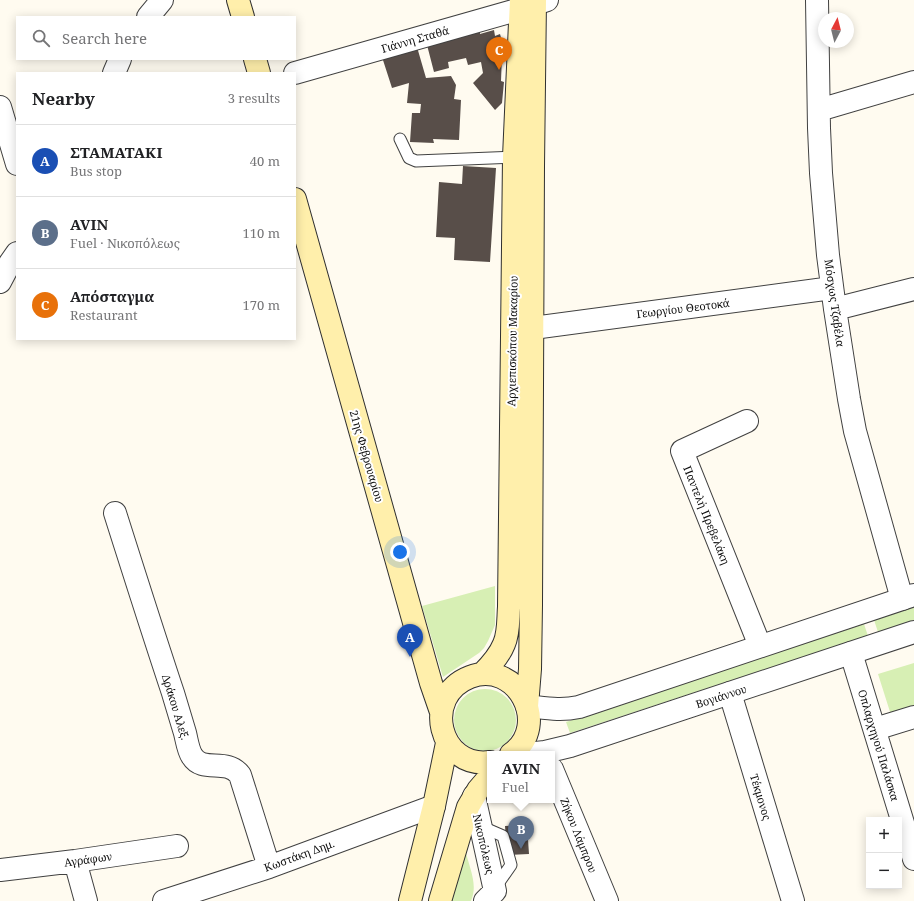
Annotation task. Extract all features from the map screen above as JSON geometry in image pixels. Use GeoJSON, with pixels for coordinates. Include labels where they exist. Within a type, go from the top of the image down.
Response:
{"type":"FeatureCollection","features":[{"type":"Feature","properties":{"kind":"main road"},"geometry":{"type":"LineString","coordinates":[[238,0],[243,16]]}},
{"type":"Feature","properties":{"kind":"main road"},"geometry":{"type":"LineString","coordinates":[[527,706],[530,669],[533,328],[532,3]]}},
{"type":"Feature","properties":{"kind":"main road","name":"Αρχιεπισκόπου Μακαρίου"},"geometry":{"type":"LineString","coordinates":[[482,674],[504,646],[508,628],[514,157],[532,3]]}},
{"type":"Feature","properties":{"kind":"main road"},"geometry":{"type":"LineString","coordinates":[[256,60],[260,72]]}},
{"type":"Feature","properties":{"kind":"main road","name":"21ης Φεβρουαρίου"},"geometry":{"type":"LineString","coordinates":[[296,203],[441,712]]}},
{"type":"Feature","properties":{"kind":"main road"},"geometry":{"type":"LineString","coordinates":[[487,763],[474,762],[464,758],[454,751],[447,742],[440,723],[444,701],[450,690],[460,682],[470,677],[482,674],[501,678],[510,682],[518,689],[523,697],[527,706],[529,726],[526,735],[516,751]]}},
{"type":"Feature","properties":{"kind":"main road"},"geometry":{"type":"LineString","coordinates":[[410,901],[434,806],[447,742]]}},
{"type":"Feature","properties":{"kind":"main road"},"geometry":{"type":"LineString","coordinates":[[440,901],[468,807],[474,796],[487,780]]}},
{"type":"Feature","properties":{"kind":"street"},"geometry":{"type":"LineString","coordinates":[[149,16],[162,0]]}},
{"type":"Feature","properties":{"kind":"street","name":"Μόσχως Τζαβέλα"},"geometry":{"type":"LineString","coordinates":[[817,0],[821,173],[828,255],[849,400],[855,431],[908,597]]}},
{"type":"Feature","properties":{"kind":"street","name":"Γιάννη Σταθά"},"geometry":{"type":"LineString","coordinates":[[296,73],[532,3]]}},
{"type":"Feature","properties":{"kind":"street"},"geometry":{"type":"LineString","coordinates":[[114,72],[120,60]]}},
{"type":"Feature","properties":{"kind":"street"},"geometry":{"type":"LineString","coordinates":[[819,110],[914,82]]}},
{"type":"Feature","properties":{"kind":"street"},"geometry":{"type":"LineString","coordinates":[[0,107],[15,154]]}},
{"type":"Feature","properties":{"kind":"street"},"geometry":{"type":"LineString","coordinates":[[0,282],[10,254]]}},
{"type":"Feature","properties":{"kind":"street","name":"Γεωργίου Θεοτοκά"},"geometry":{"type":"LineString","coordinates":[[533,328],[834,299],[914,288]]}},
{"type":"Feature","properties":{"kind":"street","name":"Παντελή Πρεβελάκη"},"geometry":{"type":"LineString","coordinates":[[747,421],[682,451],[760,646]]}},
{"type":"Feature","properties":{"kind":"street","name":"Δράκου Αλεξ."},"geometry":{"type":"LineString","coordinates":[[115,513],[190,752],[195,760],[202,764],[230,767],[237,771],[240,775],[269,866]]}},
{"type":"Feature","properties":{"kind":"street"},"geometry":{"type":"LineString","coordinates":[[527,706],[557,709],[578,707],[908,597]]}},
{"type":"Feature","properties":{"kind":"street","name":"Βογιάννου"},"geometry":{"type":"LineString","coordinates":[[555,752],[914,632]]}},
{"type":"Feature","properties":{"kind":"street","name":"Οπλαρχηγού Παλάσκα"},"geometry":{"type":"LineString","coordinates":[[851,653],[914,859]]}},
{"type":"Feature","properties":{"kind":"street","name":"Τέκμονος"},"geometry":{"type":"LineString","coordinates":[[730,693],[793,901]]}},
{"type":"Feature","properties":{"kind":"street"},"geometry":{"type":"LineString","coordinates":[[875,729],[914,717]]}},
{"type":"Feature","properties":{"kind":"street","name":"Ζήκου Λάμπρου"},"geometry":{"type":"LineString","coordinates":[[555,786],[607,901]]}},
{"type":"Feature","properties":{"kind":"street","name":"Νικοπόλεως"},"geometry":{"type":"LineString","coordinates":[[474,796],[492,894]]}},
{"type":"Feature","properties":{"kind":"street","name":"Κωστάκη Δημ."},"geometry":{"type":"LineString","coordinates":[[164,901],[269,866],[434,806]]}},
{"type":"Feature","properties":{"kind":"street","name":"Αγράφων"},"geometry":{"type":"LineString","coordinates":[[0,870],[177,846]]}},
{"type":"Feature","properties":{"kind":"street"},"geometry":{"type":"LineString","coordinates":[[75,861],[86,901]]}},
{"type":"Feature","properties":{"kind":"lane"},"geometry":{"type":"LineString","coordinates":[[400,139],[409,158],[416,161],[514,157]]}},
{"type":"Feature","properties":{"kind":"green space"},"geometry":{"type":"Polygon","coordinates":[[[495,586],[495,625],[484,648],[443,677],[422,606],[495,586]]]}},
{"type":"Feature","properties":{"kind":"green space"},"geometry":{"type":"Polygon","coordinates":[[[914,607],[914,620],[878,632],[874,620],[914,607]]]}},
{"type":"Feature","properties":{"kind":"green space"},"geometry":{"type":"Polygon","coordinates":[[[864,624],[868,636],[570,733],[566,722],[864,624]]]}},
{"type":"Feature","properties":{"kind":"green space"},"geometry":{"type":"Polygon","coordinates":[[[914,663],[914,708],[891,715],[878,674],[914,663]]]}},
{"type":"Feature","properties":{"kind":"green space"},"geometry":{"type":"Polygon","coordinates":[[[485,689],[497,691],[507,698],[514,708],[516,720],[514,732],[507,742],[497,749],[485,751],[473,749],[463,742],[456,732],[454,720],[456,708],[463,698],[473,691],[485,689]]]}},
{"type":"Feature","properties":{"kind":"green space"},"geometry":{"type":"Polygon","coordinates":[[[466,853],[474,883],[473,895],[471,901],[451,901],[466,853]]]}},
{"type":"Feature","properties":{"kind":"building"},"geometry":{"type":"Polygon","coordinates":[[[494,30],[495,36],[500,34],[506,55],[502,56],[501,81],[504,82],[502,103],[495,110],[473,83],[483,73],[481,62],[468,65],[466,58],[448,62],[449,68],[434,72],[427,45],[494,30]]]}},
{"type":"Feature","properties":{"kind":"building"},"geometry":{"type":"Polygon","coordinates":[[[417,47],[426,78],[451,76],[456,85],[454,99],[461,100],[459,140],[433,139],[434,143],[410,142],[412,113],[420,113],[421,104],[407,103],[409,83],[392,88],[382,57],[417,47]]]}},
{"type":"Feature","properties":{"kind":"building"},"geometry":{"type":"Polygon","coordinates":[[[463,166],[496,168],[490,262],[454,260],[455,238],[436,237],[439,182],[462,184],[463,166]]]}},
{"type":"Feature","properties":{"kind":"building"},"geometry":{"type":"Polygon","coordinates":[[[527,825],[529,854],[507,855],[505,826],[527,825]]]}},
{"type":"Feature","properties":{"kind":"place","name":"Απόσταγμα"},"geometry":{"type":"Point","coordinates":[499,70]}},
{"type":"Feature","properties":{"kind":"place","name":"ΣΤΑΜΑΤΑΚΙ"},"geometry":{"type":"Point","coordinates":[410,657]}},
{"type":"Feature","properties":{"kind":"place","name":"AVIN"},"geometry":{"type":"Point","coordinates":[521,849]}}]}
